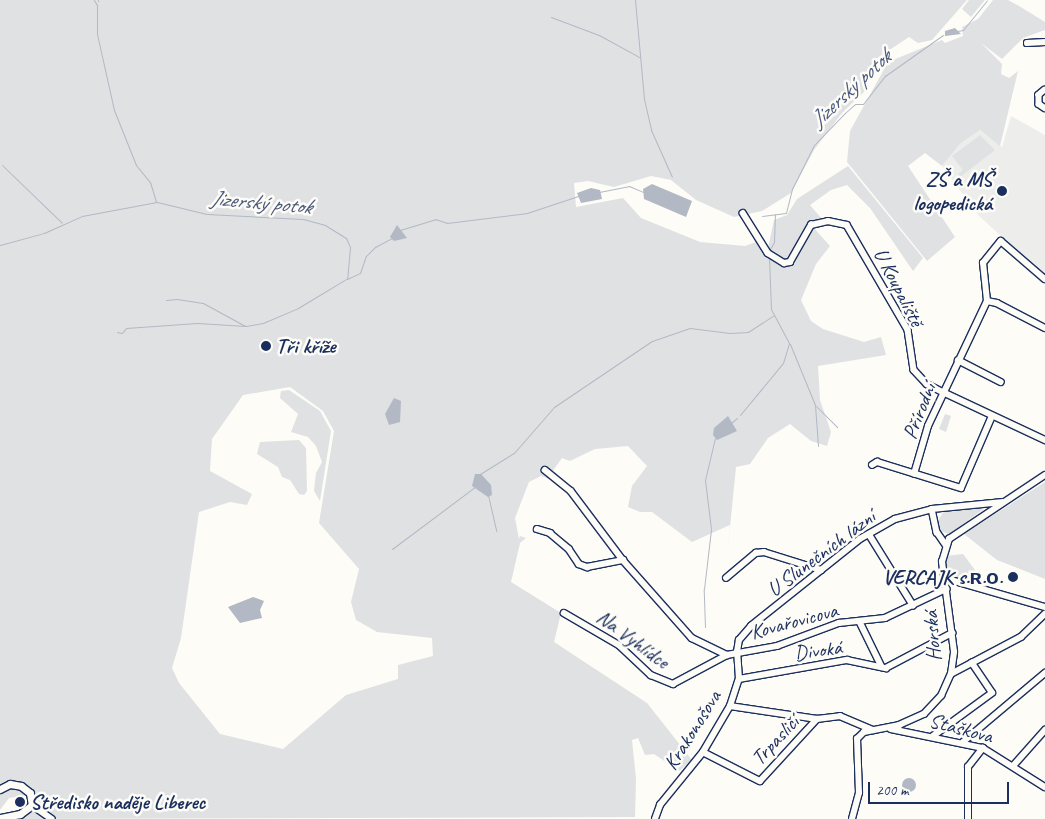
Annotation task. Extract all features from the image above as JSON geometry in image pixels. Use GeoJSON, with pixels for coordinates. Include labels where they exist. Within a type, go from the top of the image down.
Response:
{"type":"FeatureCollection","features":[{"type":"Feature","properties":{"kind":"street"},"geometry":{"type":"LineString","coordinates":[[1027,43],[1045,42]]}},
{"type":"Feature","properties":{"kind":"street"},"geometry":{"type":"LineString","coordinates":[[1045,90],[1039,95],[1039,104],[1045,108]]}},
{"type":"Feature","properties":{"kind":"street","name":"U Koupaliště"},"geometry":{"type":"LineString","coordinates":[[745,216],[770,255],[784,264],[790,262],[806,230],[816,223],[828,221],[847,225],[908,330],[914,370],[927,384],[1045,440]]}},
{"type":"Feature","properties":{"kind":"street"},"geometry":{"type":"LineString","coordinates":[[1045,279],[1001,241],[983,263],[987,301],[997,303],[1045,328]]}},
{"type":"Feature","properties":{"kind":"street","name":"Přírodní"},"geometry":{"type":"LineString","coordinates":[[914,474],[928,426],[987,301]]}},
{"type":"Feature","properties":{"kind":"street"},"geometry":{"type":"LineString","coordinates":[[958,360],[1001,382]]}},
{"type":"Feature","properties":{"kind":"street"},"geometry":{"type":"LineString","coordinates":[[872,465],[876,462],[961,488],[992,416]]}},
{"type":"Feature","properties":{"kind":"street"},"geometry":{"type":"LineString","coordinates":[[545,470],[571,491],[623,560],[692,638],[727,655]]}},
{"type":"Feature","properties":{"kind":"street"},"geometry":{"type":"LineString","coordinates":[[932,509],[937,532],[946,546],[959,532],[1045,475]]}},
{"type":"Feature","properties":{"kind":"street","name":"U Slunečních lázní"},"geometry":{"type":"LineString","coordinates":[[736,652],[744,632],[869,534],[895,519],[932,509],[1003,502]]}},
{"type":"Feature","properties":{"kind":"street"},"geometry":{"type":"LineString","coordinates":[[537,529],[550,533],[569,549],[579,564],[587,567],[623,560]]}},
{"type":"Feature","properties":{"kind":"street"},"geometry":{"type":"LineString","coordinates":[[869,534],[913,605]]}},
{"type":"Feature","properties":{"kind":"street","name":"Horská"},"geometry":{"type":"LineString","coordinates":[[873,730],[889,728],[909,722],[932,707],[951,674],[954,657],[942,562],[946,546]]}},
{"type":"Feature","properties":{"kind":"street"},"geometry":{"type":"LineString","coordinates":[[726,578],[756,553],[764,552],[821,570]]}},
{"type":"Feature","properties":{"kind":"street"},"geometry":{"type":"LineString","coordinates":[[944,578],[1045,607]]}},
{"type":"Feature","properties":{"kind":"street","name":"Kovařovicova"},"geometry":{"type":"LineString","coordinates":[[736,652],[777,646],[833,625],[886,618],[946,589]]}},
{"type":"Feature","properties":{"kind":"street","name":"Na Vyhlídce"},"geometry":{"type":"LineString","coordinates":[[564,613],[619,645],[664,683],[673,684],[736,652]]}},
{"type":"Feature","properties":{"kind":"street"},"geometry":{"type":"LineString","coordinates":[[951,674],[1021,637],[1045,614]]}},
{"type":"Feature","properties":{"kind":"street","name":"Kovařovicova"},"geometry":{"type":"LineString","coordinates":[[860,622],[882,667]]}},
{"type":"Feature","properties":{"kind":"street","name":"Divoká"},"geometry":{"type":"LineString","coordinates":[[740,679],[847,660],[882,667],[907,659],[952,633]]}},
{"type":"Feature","properties":{"kind":"street","name":"Krakonošova"},"geometry":{"type":"LineString","coordinates":[[655,819],[660,805],[702,752],[730,706],[740,679],[736,652]]}},
{"type":"Feature","properties":{"kind":"street"},"geometry":{"type":"LineString","coordinates":[[933,736],[992,693],[972,663]]}},
{"type":"Feature","properties":{"kind":"street"},"geometry":{"type":"LineString","coordinates":[[963,742],[1045,673]]}},
{"type":"Feature","properties":{"kind":"street"},"geometry":{"type":"LineString","coordinates":[[730,706],[816,719],[840,716],[873,730]]}},
{"type":"Feature","properties":{"kind":"street","name":"Trpasličí"},"geometry":{"type":"LineString","coordinates":[[702,752],[760,780],[816,719]]}},
{"type":"Feature","properties":{"kind":"street"},"geometry":{"type":"LineString","coordinates":[[909,722],[914,733]]}},
{"type":"Feature","properties":{"kind":"street","name":"Staškova"},"geometry":{"type":"LineString","coordinates":[[889,728],[963,742],[983,748],[1013,766],[1029,779],[1045,787]]}},
{"type":"Feature","properties":{"kind":"street"},"geometry":{"type":"LineString","coordinates":[[852,819],[859,788],[856,741],[862,733],[873,730]]}},
{"type":"Feature","properties":{"kind":"street"},"geometry":{"type":"LineString","coordinates":[[1013,766],[1045,730]]}},
{"type":"Feature","properties":{"kind":"street"},"geometry":{"type":"LineString","coordinates":[[968,819],[968,767],[983,748]]}},
{"type":"Feature","properties":{"kind":"street"},"geometry":{"type":"LineString","coordinates":[[0,789],[10,784],[21,786],[30,793],[32,805],[52,819]]}},
{"type":"Feature","properties":{"kind":"street"},"geometry":{"type":"LineString","coordinates":[[0,818],[20,814],[32,805]]}},
{"type":"Feature","properties":{"kind":"shaded area"},"geometry":{"type":"Polygon","coordinates":[[[0,0],[967,0],[932,40],[918,43],[909,37],[876,59],[866,90],[842,113],[814,150],[791,193],[762,211],[734,217],[696,200],[671,180],[651,176],[614,187],[588,181],[574,183],[576,207],[623,198],[641,218],[700,242],[745,246],[759,241],[766,255],[787,267],[794,263],[813,227],[830,246],[816,264],[801,300],[811,321],[823,329],[864,342],[881,337],[886,355],[818,366],[820,400],[831,432],[827,446],[811,441],[790,424],[768,438],[750,464],[736,467],[727,557],[730,525],[692,542],[652,512],[640,512],[628,507],[632,486],[647,466],[628,446],[595,449],[570,461],[562,458],[552,472],[557,476],[554,480],[541,476],[529,482],[515,518],[519,539],[520,536],[526,538],[520,543],[511,582],[561,613],[554,642],[647,703],[692,760],[679,771],[654,754],[645,755],[638,738],[632,740],[636,779],[635,817],[15,819],[36,806],[32,791],[22,783],[0,786],[0,0]],[[290,387],[243,395],[212,439],[210,471],[252,494],[247,505],[230,502],[199,512],[181,638],[172,668],[179,683],[220,734],[283,749],[346,695],[398,679],[398,665],[433,656],[432,638],[377,632],[356,620],[351,602],[359,569],[319,523],[334,431],[323,411],[290,387]]]}},
{"type":"Feature","properties":{"kind":"shaded area"},"geometry":{"type":"Polygon","coordinates":[[[969,0],[985,0],[971,17],[962,9],[969,0]]]}},
{"type":"Feature","properties":{"kind":"shaded area"},"geometry":{"type":"Polygon","coordinates":[[[993,0],[1008,0],[1019,6],[1045,22],[1045,30],[1023,38],[1002,59],[981,43],[1002,64],[1001,74],[1009,78],[1018,71],[1000,146],[980,130],[960,144],[942,166],[925,153],[908,166],[955,237],[927,261],[847,162],[850,131],[888,62],[942,40],[945,43],[963,36],[962,27],[978,19],[993,0]]]}},
{"type":"Feature","properties":{"kind":"shaded area"},"geometry":{"type":"Polygon","coordinates":[[[955,28],[961,34],[945,36],[945,31],[955,28]]]}},
{"type":"Feature","properties":{"kind":"shaded area","name":"ZŠ a MŠ logopedická"},"geometry":{"type":"Polygon","coordinates":[[[1011,116],[1045,135],[1045,276],[978,215],[942,166],[960,144],[980,130],[1002,147],[1011,116]]]}},
{"type":"Feature","properties":{"kind":"shaded area"},"geometry":{"type":"Polygon","coordinates":[[[980,135],[995,150],[960,177],[958,174],[963,170],[952,156],[980,135]]]}},
{"type":"Feature","properties":{"kind":"shaded area"},"geometry":{"type":"Polygon","coordinates":[[[848,166],[923,258],[913,271],[870,208],[847,185],[831,190],[810,205],[822,219],[805,228],[788,259],[774,255],[768,248],[774,220],[787,215],[797,199],[848,166]]]}},
{"type":"Feature","properties":{"kind":"shaded area"},"geometry":{"type":"Polygon","coordinates":[[[652,184],[692,201],[686,217],[644,199],[643,189],[652,184]]]}},
{"type":"Feature","properties":{"kind":"shaded area"},"geometry":{"type":"Polygon","coordinates":[[[591,188],[600,190],[602,199],[581,203],[577,193],[591,188]]]}},
{"type":"Feature","properties":{"kind":"shaded area"},"geometry":{"type":"Polygon","coordinates":[[[397,225],[407,238],[394,241],[390,237],[397,225]]]}},
{"type":"Feature","properties":{"kind":"shaded area"},"geometry":{"type":"Polygon","coordinates":[[[289,390],[320,411],[331,431],[320,501],[314,491],[316,473],[322,462],[316,446],[308,437],[291,432],[298,414],[280,398],[281,391],[289,390]]]}},
{"type":"Feature","properties":{"kind":"shaded area"},"geometry":{"type":"Polygon","coordinates":[[[394,398],[401,401],[400,422],[389,425],[385,414],[394,398]]]}},
{"type":"Feature","properties":{"kind":"shaded area"},"geometry":{"type":"Polygon","coordinates":[[[945,414],[951,416],[946,432],[939,429],[945,414]]]}},
{"type":"Feature","properties":{"kind":"shaded area"},"geometry":{"type":"Polygon","coordinates":[[[728,416],[737,431],[717,440],[713,435],[714,428],[728,416]]]}},
{"type":"Feature","properties":{"kind":"shaded area"},"geometry":{"type":"Polygon","coordinates":[[[299,440],[306,448],[307,491],[304,495],[299,494],[290,480],[282,477],[278,467],[257,454],[260,442],[299,440]]]}},
{"type":"Feature","properties":{"kind":"shaded area"},"geometry":{"type":"Polygon","coordinates":[[[475,474],[481,474],[491,485],[492,495],[488,497],[472,486],[475,474]]]}},
{"type":"Feature","properties":{"kind":"shaded area"},"geometry":{"type":"Polygon","coordinates":[[[1045,482],[1045,579],[997,560],[964,534],[1045,482]]]}},
{"type":"Feature","properties":{"kind":"shaded area"},"geometry":{"type":"Polygon","coordinates":[[[988,506],[949,534],[940,531],[937,522],[944,511],[988,506]]]}},
{"type":"Feature","properties":{"kind":"shaded area"},"geometry":{"type":"Polygon","coordinates":[[[963,554],[978,574],[978,584],[960,579],[947,570],[946,556],[963,554]]]}},
{"type":"Feature","properties":{"kind":"shaded area"},"geometry":{"type":"Polygon","coordinates":[[[253,597],[264,601],[260,610],[262,618],[240,623],[228,607],[253,597]]]}},
{"type":"Feature","properties":{"kind":"shaded area"},"geometry":{"type":"Polygon","coordinates":[[[909,778],[914,780],[916,785],[914,790],[909,792],[904,790],[902,785],[904,780],[909,778]]]}},
{"type":"Feature","properties":{"kind":"shaded area"},"geometry":{"type":"Polygon","coordinates":[[[11,787],[27,795],[9,798],[0,810],[0,792],[11,787]]]}},
{"type":"Feature","properties":{"kind":"waterway"},"geometry":{"type":"LineString","coordinates":[[94,0],[97,5]]}},
{"type":"Feature","properties":{"kind":"waterway"},"geometry":{"type":"LineString","coordinates":[[635,0],[644,99],[651,130],[672,177]]}},
{"type":"Feature","properties":{"kind":"waterway","name":"Jizerský potok"},"geometry":{"type":"LineString","coordinates":[[957,31],[963,30],[987,0]]}},
{"type":"Feature","properties":{"kind":"waterway"},"geometry":{"type":"LineString","coordinates":[[97,5],[97,34],[114,110],[136,165],[150,182],[156,202]]}},
{"type":"Feature","properties":{"kind":"waterway"},"geometry":{"type":"LineString","coordinates":[[551,17],[599,35],[639,57]]}},
{"type":"Feature","properties":{"kind":"waterway","name":"Jizerský potok"},"geometry":{"type":"LineString","coordinates":[[762,216],[786,213],[792,189],[814,145],[855,104],[863,104],[885,76],[943,35]]}},
{"type":"Feature","properties":{"kind":"waterway"},"geometry":{"type":"LineString","coordinates":[[2,165],[62,223]]}},
{"type":"Feature","properties":{"kind":"waterway","name":"Jizerský potok"},"geometry":{"type":"LineString","coordinates":[[599,192],[629,186],[643,192]]}},
{"type":"Feature","properties":{"kind":"waterway","name":"Jizerský potok"},"geometry":{"type":"LineString","coordinates":[[400,230],[435,219],[447,223],[527,213],[578,196]]}},
{"type":"Feature","properties":{"kind":"waterway","name":"Jizerský potok"},"geometry":{"type":"LineString","coordinates":[[0,245],[44,233],[82,216],[157,202],[207,214],[303,219],[325,225],[346,238],[350,247],[347,279],[360,273],[366,256],[375,247],[392,238]]}},
{"type":"Feature","properties":{"kind":"waterway"},"geometry":{"type":"LineString","coordinates":[[769,251],[774,242],[775,214]]}},
{"type":"Feature","properties":{"kind":"waterway"},"geometry":{"type":"LineString","coordinates":[[740,415],[783,363],[789,343],[771,309],[769,257]]}},
{"type":"Feature","properties":{"kind":"waterway"},"geometry":{"type":"LineString","coordinates":[[117,332],[122,333],[126,328],[197,323],[246,326],[263,323],[298,308],[346,279]]}},
{"type":"Feature","properties":{"kind":"waterway"},"geometry":{"type":"LineString","coordinates":[[166,300],[177,299],[203,303],[245,326]]}},
{"type":"Feature","properties":{"kind":"waterway"},"geometry":{"type":"LineString","coordinates":[[480,474],[514,453],[554,407],[652,341],[690,328],[730,333],[748,332],[773,316]]}},
{"type":"Feature","properties":{"kind":"waterway"},"geometry":{"type":"LineString","coordinates":[[790,344],[815,405],[818,446]]}},
{"type":"Feature","properties":{"kind":"waterway"},"geometry":{"type":"LineString","coordinates":[[816,406],[837,427]]}},
{"type":"Feature","properties":{"kind":"waterway"},"geometry":{"type":"LineString","coordinates":[[731,423],[737,418]]}},
{"type":"Feature","properties":{"kind":"waterway"},"geometry":{"type":"LineString","coordinates":[[705,627],[704,589],[711,529],[705,480],[715,438]]}},
{"type":"Feature","properties":{"kind":"waterway"},"geometry":{"type":"LineString","coordinates":[[392,549],[475,487]]}},
{"type":"Feature","properties":{"kind":"waterway"},"geometry":{"type":"LineString","coordinates":[[488,495],[496,531]]}},
{"type":"Feature","properties":{"kind":"place","name":"ZŠ a MŠ logopedická"},"geometry":{"type":"Point","coordinates":[1002,191]}},
{"type":"Feature","properties":{"kind":"place","name":"Tři kříže"},"geometry":{"type":"Point","coordinates":[266,346]}},
{"type":"Feature","properties":{"kind":"place","name":"VERCAJK s.ʀ.ᴏ."},"geometry":{"type":"Point","coordinates":[1013,577]}},
{"type":"Feature","properties":{"kind":"place","name":"Středisko naděje Liberec"},"geometry":{"type":"Point","coordinates":[20,802]}}]}
